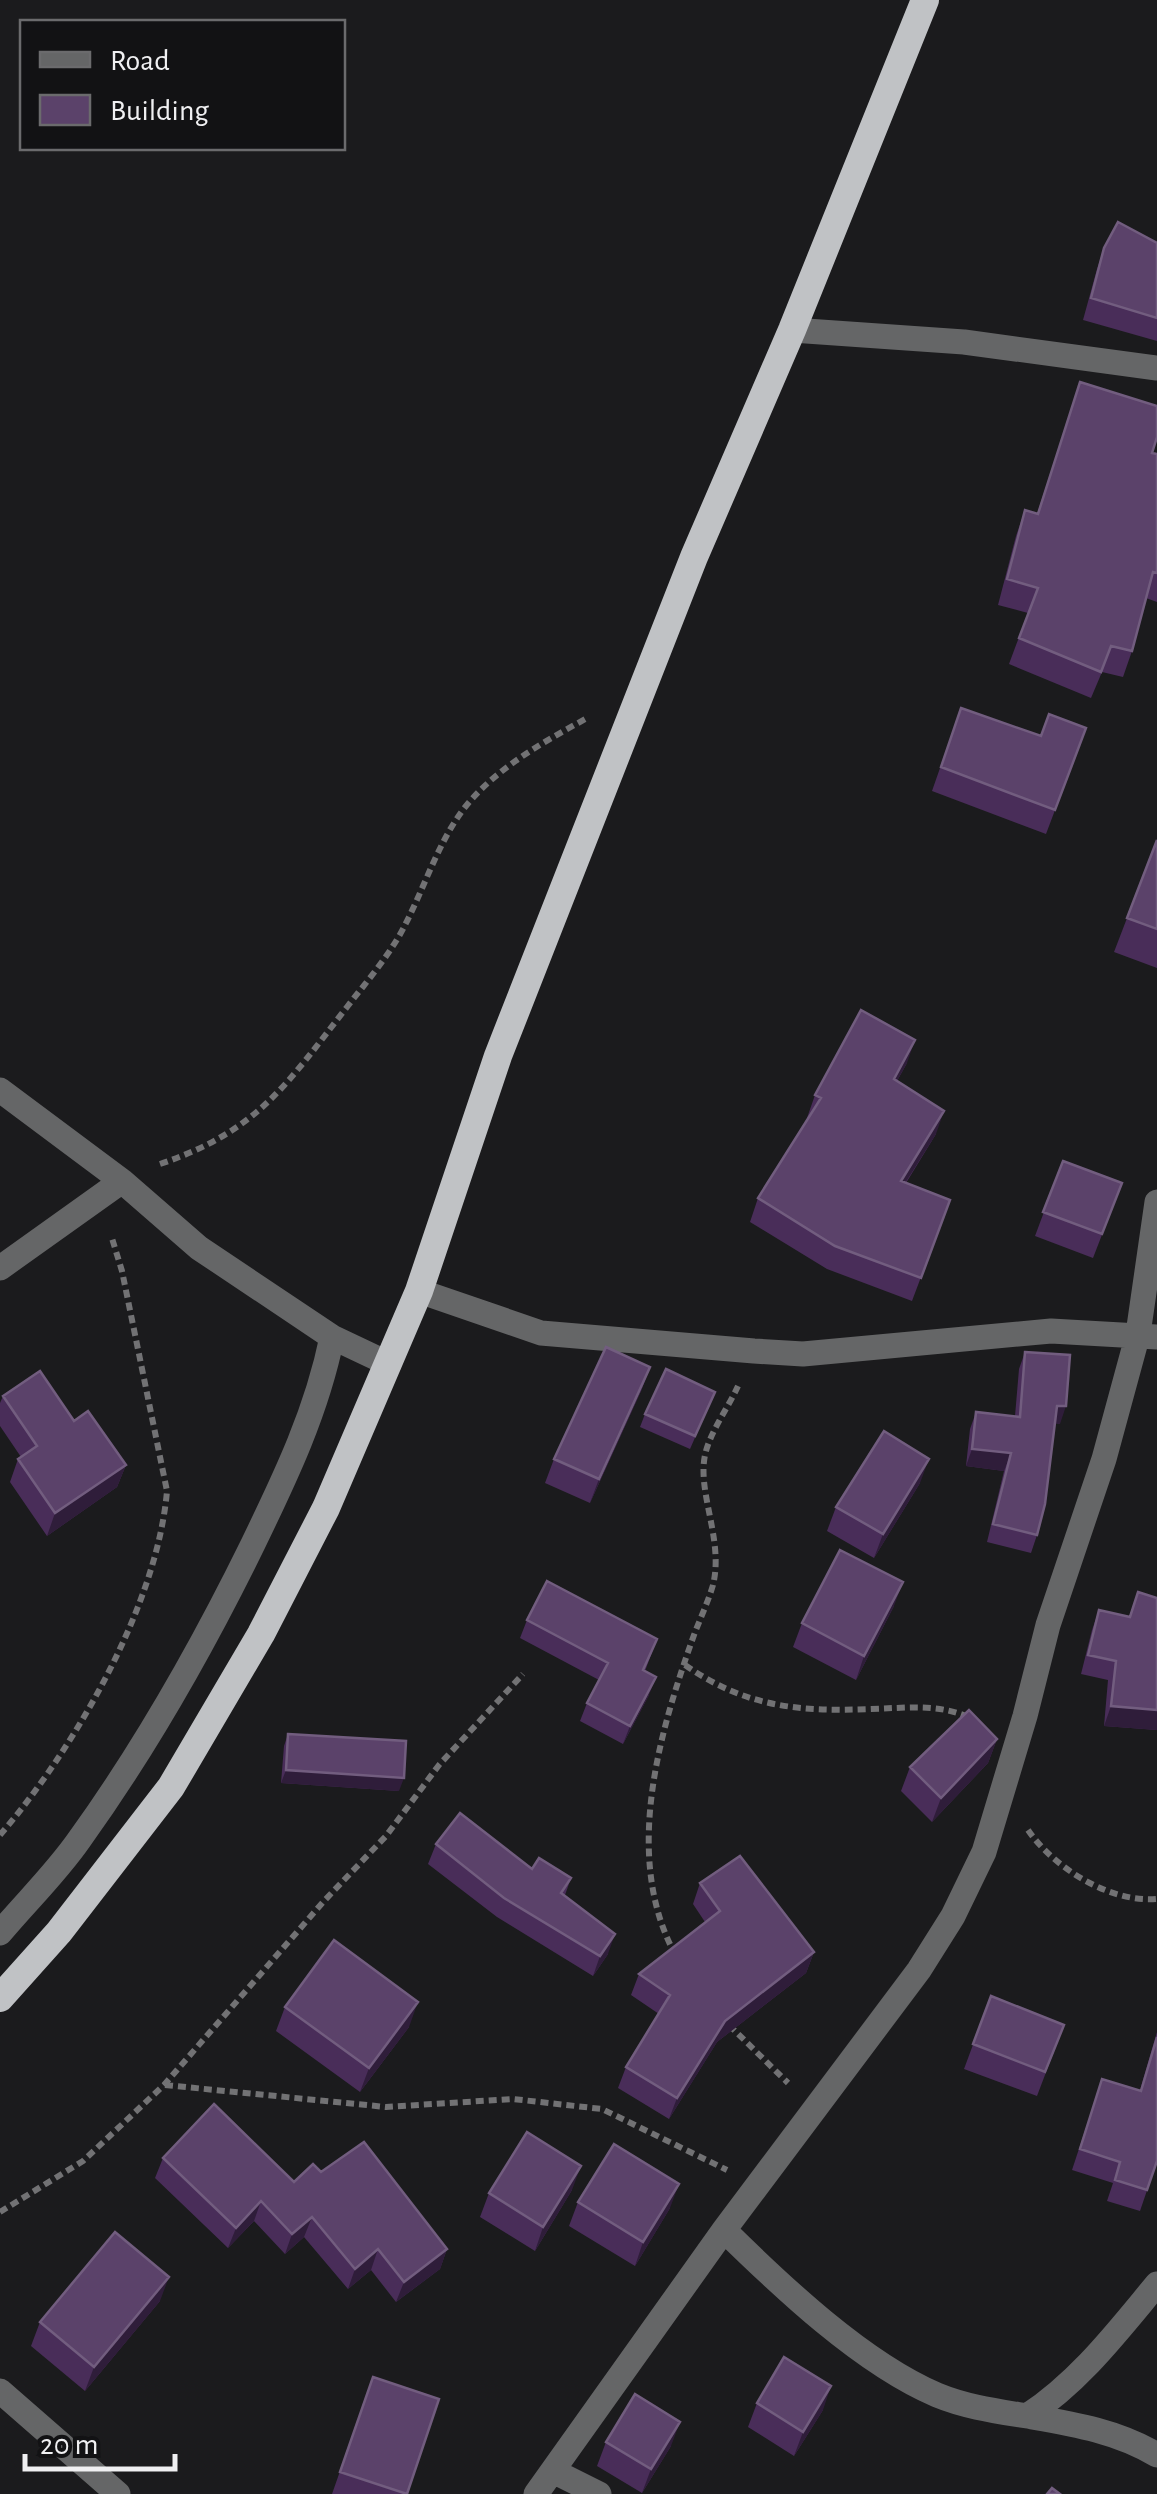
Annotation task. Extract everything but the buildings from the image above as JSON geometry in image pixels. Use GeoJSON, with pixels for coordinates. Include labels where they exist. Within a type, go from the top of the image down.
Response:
{"type":"FeatureCollection","features":[{"type":"Feature","properties":{"kind":"highway"},"geometry":{"type":"LineString","coordinates":[[0,1998],[59,1932],[171,1787],[262,1634],[326,1508],[419,1291],[498,1056],[694,557],[792,330],[925,0]]}},
{"type":"Feature","properties":{"kind":"street"},"geometry":{"type":"LineString","coordinates":[[792,330],[964,342],[1157,368]]}},
{"type":"Feature","properties":{"kind":"street"},"geometry":{"type":"LineString","coordinates":[[0,1090],[122,1181],[199,1248],[332,1338],[389,1364]]}},
{"type":"Feature","properties":{"kind":"street"},"geometry":{"type":"LineString","coordinates":[[0,1268],[122,1181]]}},
{"type":"Feature","properties":{"kind":"street"},"geometry":{"type":"LineString","coordinates":[[536,2494],[724,2230],[909,1984],[954,1916],[984,1852],[1048,1625],[1148,1336],[1157,1202]]}},
{"type":"Feature","properties":{"kind":"street"},"geometry":{"type":"LineString","coordinates":[[419,1291],[541,1333],[754,1351],[803,1354],[1051,1331],[1148,1336]]}},
{"type":"Feature","properties":{"kind":"street"},"geometry":{"type":"LineString","coordinates":[[0,1933],[78,1843],[174,1693],[230,1592],[288,1472],[315,1404],[332,1338]]}},
{"type":"Feature","properties":{"kind":"street"},"geometry":{"type":"LineString","coordinates":[[724,2230],[816,2315],[903,2377],[937,2395],[978,2409],[1098,2430],[1157,2456]]}},
{"type":"Feature","properties":{"kind":"street"},"geometry":{"type":"LineString","coordinates":[[1027,2416],[1059,2394],[1103,2350],[1157,2284]]}},
{"type":"Feature","properties":{"kind":"street"},"geometry":{"type":"LineString","coordinates":[[0,2392],[118,2494]]}},
{"type":"Feature","properties":{"kind":"street"},"geometry":{"type":"LineString","coordinates":[[553,2470],[599,2494]]}},
{"type":"Feature","properties":{"kind":"path"},"geometry":{"type":"LineString","coordinates":[[122,1181],[218,1141],[277,1096],[384,960],[409,918],[455,820],[473,798],[539,745],[645,685]]}},
{"type":"Feature","properties":{"kind":"path"},"geometry":{"type":"LineString","coordinates":[[0,1835],[26,1804],[93,1702],[117,1655],[164,1526],[167,1490],[151,1404],[122,1270],[99,1196]]}},
{"type":"Feature","properties":{"kind":"path"},"geometry":{"type":"LineString","coordinates":[[684,1970],[665,1936],[657,1903],[649,1812],[659,1751],[713,1584],[716,1551],[705,1455],[754,1351]]}},
{"type":"Feature","properties":{"kind":"path"},"geometry":{"type":"LineString","coordinates":[[684,1665],[712,1684],[750,1700],[818,1710],[940,1706],[1018,1741]]}},
{"type":"Feature","properties":{"kind":"path"},"geometry":{"type":"LineString","coordinates":[[0,2212],[83,2161],[164,2085],[299,1929],[386,1836],[439,1765],[523,1674]]}},
{"type":"Feature","properties":{"kind":"path"},"geometry":{"type":"LineString","coordinates":[[1000,1794],[1040,1848],[1056,1862],[1121,1895],[1157,1899]]}},
{"type":"Feature","properties":{"kind":"path"},"geometry":{"type":"LineString","coordinates":[[725,2020],[789,2085],[827,2096]]}},
{"type":"Feature","properties":{"kind":"path"},"geometry":{"type":"LineString","coordinates":[[164,2085],[386,2107],[513,2099],[602,2109],[758,2184]]}}]}
